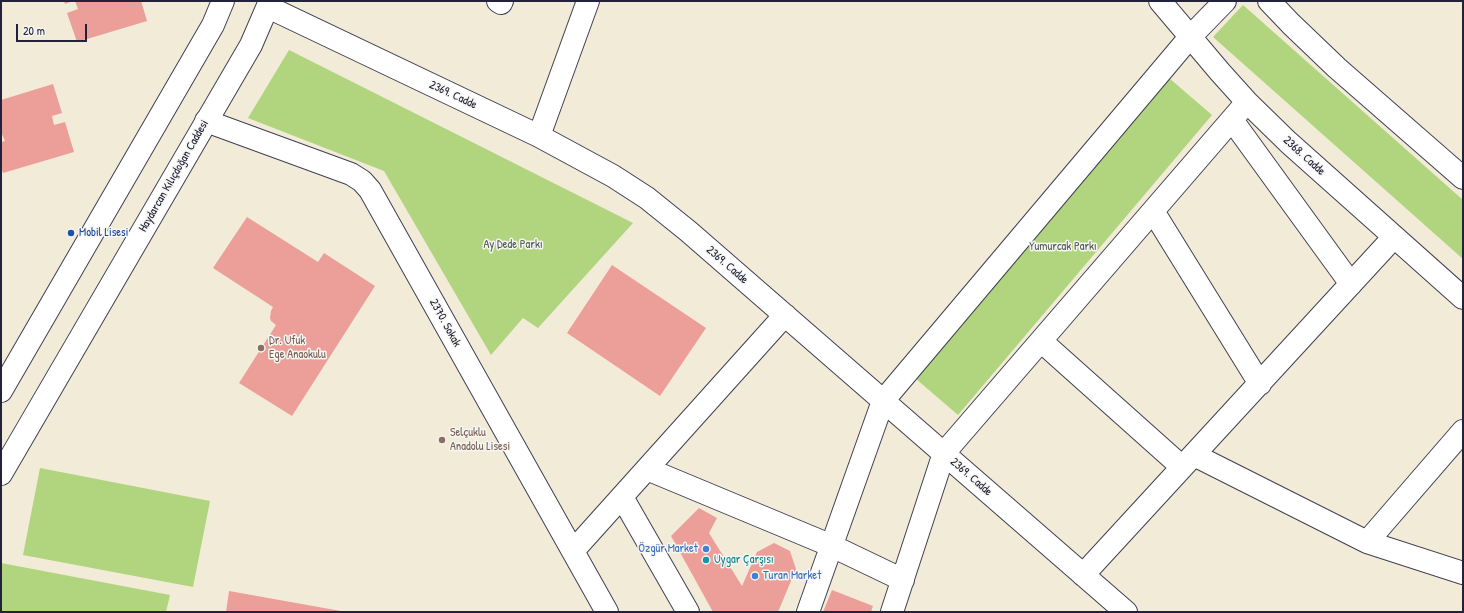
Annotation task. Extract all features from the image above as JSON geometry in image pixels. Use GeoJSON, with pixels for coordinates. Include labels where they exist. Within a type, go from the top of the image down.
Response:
{"type":"FeatureCollection","features":[{"type":"Feature","properties":{"kind":"street"},"geometry":{"type":"LineString","coordinates":[[1,391],[213,25],[223,1]]}},
{"type":"Feature","properties":{"kind":"street"},"geometry":{"type":"LineString","coordinates":[[498,1],[502,1]]}},
{"type":"Feature","properties":{"kind":"street"},"geometry":{"type":"LineString","coordinates":[[538,136],[588,1]]}},
{"type":"Feature","properties":{"kind":"street","name":"2368. Cadde"},"geometry":{"type":"LineString","coordinates":[[1160,1],[1247,102],[1288,142],[1463,298]]}},
{"type":"Feature","properties":{"kind":"street"},"geometry":{"type":"LineString","coordinates":[[808,612],[883,401],[1190,37],[1225,1]]}},
{"type":"Feature","properties":{"kind":"street"},"geometry":{"type":"LineString","coordinates":[[1269,1],[1337,68],[1463,178]]}},
{"type":"Feature","properties":{"kind":"street","name":"2369. Cadde"},"geometry":{"type":"LineString","coordinates":[[269,4],[538,136],[613,176],[647,198],[688,231],[1126,612]]}},
{"type":"Feature","properties":{"kind":"street","name":"Haydarcan Kılıçdoğan Caddesi"},"geometry":{"type":"LineString","coordinates":[[1,474],[251,45],[269,4]]}},
{"type":"Feature","properties":{"kind":"street"},"geometry":{"type":"LineString","coordinates":[[892,612],[944,454],[1247,102]]}},
{"type":"Feature","properties":{"kind":"street"},"geometry":{"type":"LineString","coordinates":[[1232,120],[1351,284]]}},
{"type":"Feature","properties":{"kind":"street","name":"2370. Sokak"},"geometry":{"type":"LineString","coordinates":[[206,121],[351,174],[362,181],[370,190],[608,612]]}},
{"type":"Feature","properties":{"kind":"street"},"geometry":{"type":"LineString","coordinates":[[1153,211],[1260,384]]}},
{"type":"Feature","properties":{"kind":"street"},"geometry":{"type":"LineString","coordinates":[[1083,575],[1394,237]]}},
{"type":"Feature","properties":{"kind":"street"},"geometry":{"type":"LineString","coordinates":[[573,550],[785,315]]}},
{"type":"Feature","properties":{"kind":"street"},"geometry":{"type":"LineString","coordinates":[[1041,341],[1188,461],[1367,542],[1463,573]]}},
{"type":"Feature","properties":{"kind":"street"},"geometry":{"type":"LineString","coordinates":[[1367,542],[1463,430]]}},
{"type":"Feature","properties":{"kind":"street"},"geometry":{"type":"LineString","coordinates":[[647,469],[832,546],[903,580]]}},
{"type":"Feature","properties":{"kind":"street"},"geometry":{"type":"LineString","coordinates":[[622,497],[688,612]]}},
{"type":"Feature","properties":{"kind":"green space"},"geometry":{"type":"Polygon","coordinates":[[[1243,5],[1463,200],[1463,259],[1213,37],[1243,5]]]}},
{"type":"Feature","properties":{"kind":"green space","name":"Ay Dede Parkı"},"geometry":{"type":"Polygon","coordinates":[[[289,50],[633,223],[538,328],[523,318],[491,355],[384,171],[248,118],[289,50]]]}},
{"type":"Feature","properties":{"kind":"green space","name":"Yumurcak Parkı"},"geometry":{"type":"Polygon","coordinates":[[[1169,78],[1212,115],[958,415],[915,378],[1169,78]]]}},
{"type":"Feature","properties":{"kind":"green space"},"geometry":{"type":"Polygon","coordinates":[[[40,468],[210,501],[193,587],[23,555],[40,468]]]}},
{"type":"Feature","properties":{"kind":"green space"},"geometry":{"type":"Polygon","coordinates":[[[1,563],[170,595],[166,612],[1,612],[1,563]]]}},
{"type":"Feature","properties":{"kind":"building"},"geometry":{"type":"Polygon","coordinates":[[[64,1],[73,1],[65,4],[64,1]]]}},
{"type":"Feature","properties":{"kind":"building"},"geometry":{"type":"Polygon","coordinates":[[[75,1],[141,1],[147,21],[77,42],[67,13],[78,9],[75,1]]]}},
{"type":"Feature","properties":{"kind":"building"},"geometry":{"type":"Polygon","coordinates":[[[53,84],[62,113],[52,116],[54,125],[65,122],[74,152],[3,173],[1,167],[1,142],[5,141],[1,132],[1,100],[53,84]]]}},
{"type":"Feature","properties":{"kind":"building","name":"Dr. Ufuk Ege Anaokulu"},"geometry":{"type":"Polygon","coordinates":[[[247,217],[318,262],[324,253],[375,286],[292,416],[239,383],[276,325],[270,318],[273,307],[213,268],[247,217]]]}},
{"type":"Feature","properties":{"kind":"building"},"geometry":{"type":"Polygon","coordinates":[[[612,265],[706,328],[660,396],[567,333],[612,265]]]}},
{"type":"Feature","properties":{"kind":"building","name":"Uygar Çarşısı"},"geometry":{"type":"Polygon","coordinates":[[[699,508],[717,518],[709,533],[742,586],[757,552],[774,543],[790,551],[796,569],[778,612],[713,612],[671,536],[699,508]]]}},
{"type":"Feature","properties":{"kind":"building"},"geometry":{"type":"Polygon","coordinates":[[[832,590],[873,606],[871,612],[823,612],[832,590]]]}},
{"type":"Feature","properties":{"kind":"building"},"geometry":{"type":"Polygon","coordinates":[[[229,591],[341,611],[341,612],[226,612],[229,591]]]}},
{"type":"Feature","properties":{"kind":"place","name":"Mobil Lisesi"},"geometry":{"type":"Point","coordinates":[71,233]}},
{"type":"Feature","properties":{"kind":"place","name":"Dr. Ufuk Ege Anaokulu"},"geometry":{"type":"Point","coordinates":[261,348]}},
{"type":"Feature","properties":{"kind":"place","name":"Selçuklu Anadolu Lisesi"},"geometry":{"type":"Point","coordinates":[442,440]}},
{"type":"Feature","properties":{"kind":"place","name":"Özgür Market"},"geometry":{"type":"Point","coordinates":[706,549]}},
{"type":"Feature","properties":{"kind":"place","name":"Uygar Çarşısı"},"geometry":{"type":"Point","coordinates":[706,560]}},
{"type":"Feature","properties":{"kind":"place","name":"Turan Market"},"geometry":{"type":"Point","coordinates":[755,576]}}]}
